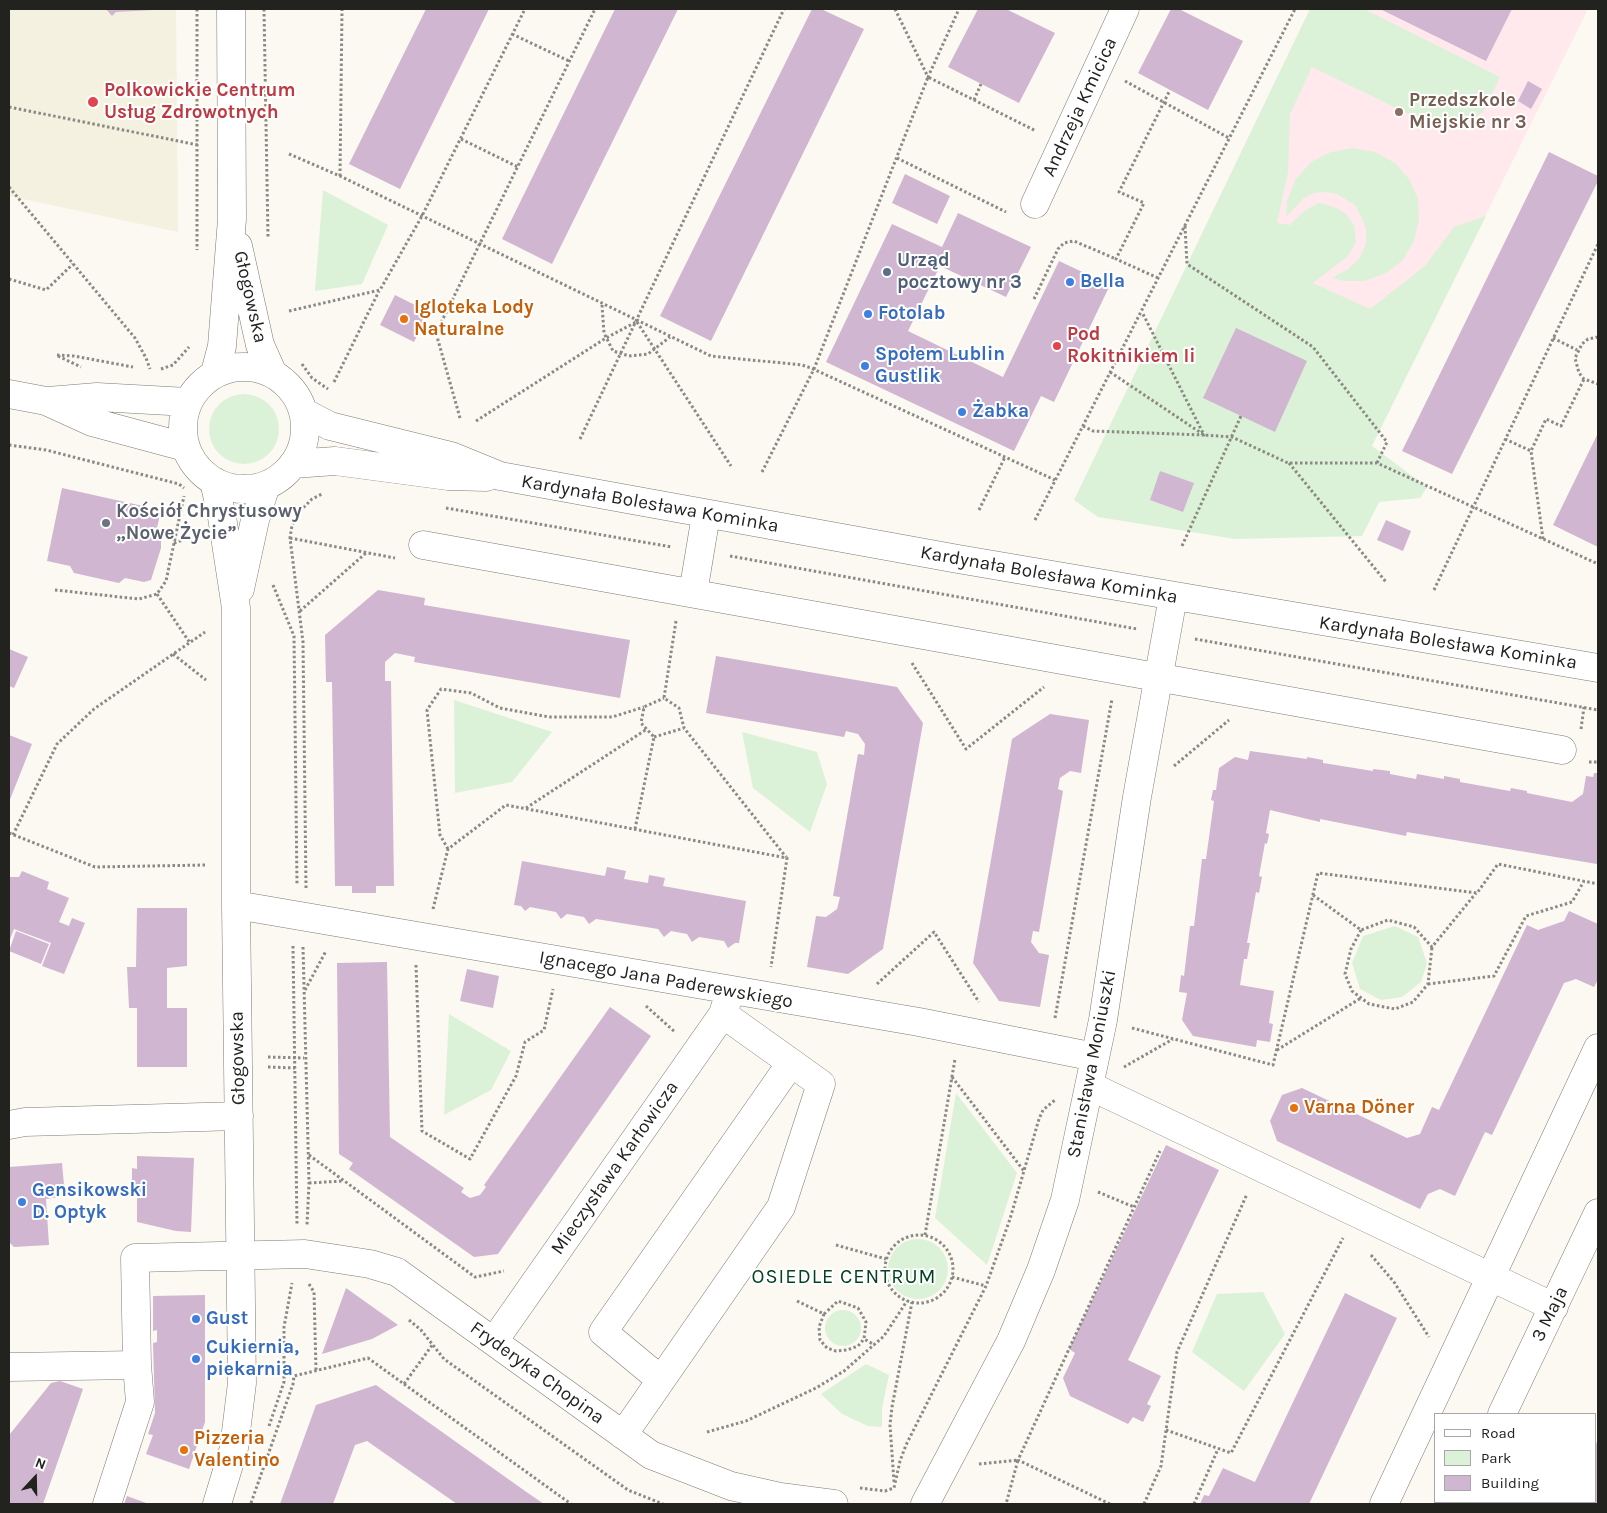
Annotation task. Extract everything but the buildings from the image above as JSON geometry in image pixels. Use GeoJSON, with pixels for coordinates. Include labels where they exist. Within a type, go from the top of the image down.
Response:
{"type":"FeatureCollection","features":[{"type":"Feature","properties":{"kind":"street","name":"Głogowska"},"geometry":{"type":"LineString","coordinates":[[215,374],[222,346],[232,219],[231,9]]}},
{"type":"Feature","properties":{"kind":"street","name":"Andrzeja Kmicica"},"geometry":{"type":"LineString","coordinates":[[1035,204],[1125,9]]}},
{"type":"Feature","properties":{"kind":"street","name":"Głogowska"},"geometry":{"type":"LineString","coordinates":[[232,219],[258,339],[273,374]]}},
{"type":"Feature","properties":{"kind":"street"},"geometry":{"type":"LineString","coordinates":[[245,366],[273,374],[290,388],[303,412],[305,426],[304,442],[293,464],[283,475],[266,486],[239,489],[224,486],[200,472],[185,447],[182,422],[188,402],[200,385],[215,374],[245,366]]}},
{"type":"Feature","properties":{"kind":"street"},"geometry":{"type":"LineString","coordinates":[[9,394],[46,401],[92,422],[185,447]]}},
{"type":"Feature","properties":{"kind":"street"},"geometry":{"type":"LineString","coordinates":[[46,401],[97,397],[188,402]]}},
{"type":"Feature","properties":{"kind":"street","name":"Kardynała Bolesława Kominka"},"geometry":{"type":"LineString","coordinates":[[303,412],[330,426],[451,456],[500,476]]}},
{"type":"Feature","properties":{"kind":"street","name":"Kardynała Bolesława Kominka"},"geometry":{"type":"LineString","coordinates":[[293,464],[335,462],[448,476],[500,476],[706,515],[1173,597],[1598,668]]}},
{"type":"Feature","properties":{"kind":"street","name":"Głogowska"},"geometry":{"type":"LineString","coordinates":[[214,481],[222,516],[236,608],[236,905],[242,1383],[234,1448],[217,1504]]}},
{"type":"Feature","properties":{"kind":"street","name":"Głogowska"},"geometry":{"type":"LineString","coordinates":[[236,608],[255,520],[266,486]]}},
{"type":"Feature","properties":{"kind":"street"},"geometry":{"type":"LineString","coordinates":[[687,592],[700,551],[706,515]]}},
{"type":"Feature","properties":{"kind":"street"},"geometry":{"type":"LineString","coordinates":[[414,552],[687,592],[1562,750]]}},
{"type":"Feature","properties":{"kind":"street","name":"Stanisława Moniuszki"},"geometry":{"type":"LineString","coordinates":[[925,1504],[1011,1341],[1041,1270],[1070,1180],[1103,1020],[1137,796],[1173,597]]}},
{"type":"Feature","properties":{"kind":"street","name":"Ignacego Jana Paderewskiego"},"geometry":{"type":"LineString","coordinates":[[236,905],[558,962],[726,1003],[766,998],[960,1030],[1095,1057]]}},
{"type":"Feature","properties":{"kind":"street"},"geometry":{"type":"LineString","coordinates":[[623,1435],[781,1207],[821,1084],[791,1062],[726,1003]]}},
{"type":"Feature","properties":{"kind":"street","name":"Mieczysława Karłowicza"},"geometry":{"type":"LineString","coordinates":[[494,1341],[726,1003]]}},
{"type":"Feature","properties":{"kind":"street"},"geometry":{"type":"LineString","coordinates":[[1384,1504],[1598,1048]]}},
{"type":"Feature","properties":{"kind":"street"},"geometry":{"type":"LineString","coordinates":[[661,1380],[603,1332],[791,1062]]}},
{"type":"Feature","properties":{"kind":"street"},"geometry":{"type":"LineString","coordinates":[[1090,1086],[1554,1306]]}},
{"type":"Feature","properties":{"kind":"street"},"geometry":{"type":"LineString","coordinates":[[9,1125],[25,1122],[240,1116]]}},
{"type":"Feature","properties":{"kind":"street","name":"3 Maja"},"geometry":{"type":"LineString","coordinates":[[1502,1413],[1598,1213]]}},
{"type":"Feature","properties":{"kind":"street","name":"Fryderyka Chopina"},"geometry":{"type":"LineString","coordinates":[[137,1365],[135,1258],[305,1254],[370,1264],[397,1272],[651,1455],[731,1486],[780,1497],[842,1496]]}},
{"type":"Feature","properties":{"kind":"street"},"geometry":{"type":"LineString","coordinates":[[10,1372],[137,1365],[140,1402],[107,1504]]}},
{"type":"Feature","properties":{"kind":"path"},"geometry":{"type":"LineString","coordinates":[[197,9],[197,252]]}},
{"type":"Feature","properties":{"kind":"path"},"geometry":{"type":"LineString","coordinates":[[264,9],[269,244]]}},
{"type":"Feature","properties":{"kind":"path"},"geometry":{"type":"LineString","coordinates":[[340,176],[342,9]]}},
{"type":"Feature","properties":{"kind":"path"},"geometry":{"type":"LineString","coordinates":[[334,382],[380,290],[422,216],[524,9]]}},
{"type":"Feature","properties":{"kind":"path"},"geometry":{"type":"LineString","coordinates":[[460,418],[436,333],[595,9]]}},
{"type":"Feature","properties":{"kind":"path"},"geometry":{"type":"LineString","coordinates":[[580,439],[784,9]]}},
{"type":"Feature","properties":{"kind":"path"},"geometry":{"type":"LineString","coordinates":[[895,9],[928,77],[1063,144]]}},
{"type":"Feature","properties":{"kind":"path"},"geometry":{"type":"LineString","coordinates":[[762,472],[814,369],[928,77],[959,9]]}},
{"type":"Feature","properties":{"kind":"path"},"geometry":{"type":"LineString","coordinates":[[1035,520],[1295,9]]}},
{"type":"Feature","properties":{"kind":"path"},"geometry":{"type":"LineString","coordinates":[[512,34],[569,61]]}},
{"type":"Feature","properties":{"kind":"path"},"geometry":{"type":"LineString","coordinates":[[1098,67],[1229,138]]}},
{"type":"Feature","properties":{"kind":"path"},"geometry":{"type":"LineString","coordinates":[[974,100],[981,84]]}},
{"type":"Feature","properties":{"kind":"path"},"geometry":{"type":"LineString","coordinates":[[1116,259],[1144,202],[1119,192],[1170,90]]}},
{"type":"Feature","properties":{"kind":"path"},"geometry":{"type":"LineString","coordinates":[[9,107],[198,145]]}},
{"type":"Feature","properties":{"kind":"path"},"geometry":{"type":"LineString","coordinates":[[461,139],[518,167]]}},
{"type":"Feature","properties":{"kind":"path"},"geometry":{"type":"LineString","coordinates":[[289,154],[340,176],[711,356],[802,365],[814,369],[1055,480]]}},
{"type":"Feature","properties":{"kind":"path"},"geometry":{"type":"LineString","coordinates":[[897,158],[1009,213]]}},
{"type":"Feature","properties":{"kind":"path"},"geometry":{"type":"LineString","coordinates":[[9,186],[135,338],[150,369]]}},
{"type":"Feature","properties":{"kind":"path"},"geometry":{"type":"LineString","coordinates":[[1185,226],[1187,264],[1313,347],[1387,442],[1377,463]]}},
{"type":"Feature","properties":{"kind":"path"},"geometry":{"type":"LineString","coordinates":[[1034,299],[1058,248],[1064,243],[1074,241],[1158,278]]}},
{"type":"Feature","properties":{"kind":"path"},"geometry":{"type":"LineString","coordinates":[[1434,590],[1598,244]]}},
{"type":"Feature","properties":{"kind":"path"},"geometry":{"type":"LineString","coordinates":[[9,279],[46,290],[73,263]]}},
{"type":"Feature","properties":{"kind":"path"},"geometry":{"type":"LineString","coordinates":[[289,312],[380,290]]}},
{"type":"Feature","properties":{"kind":"path"},"geometry":{"type":"LineString","coordinates":[[602,304],[604,333],[613,351],[629,356],[648,354],[670,337]]}},
{"type":"Feature","properties":{"kind":"path"},"geometry":{"type":"LineString","coordinates":[[1142,311],[1204,434]]}},
{"type":"Feature","properties":{"kind":"path"},"geometry":{"type":"LineString","coordinates":[[476,421],[636,321]]}},
{"type":"Feature","properties":{"kind":"path"},"geometry":{"type":"LineString","coordinates":[[636,321],[731,466]]}},
{"type":"Feature","properties":{"kind":"path"},"geometry":{"type":"LineString","coordinates":[[1598,337],[1588,339],[1577,350],[1575,366],[1584,379],[1598,384]]}},
{"type":"Feature","properties":{"kind":"path"},"geometry":{"type":"LineString","coordinates":[[1553,338],[1577,350]]}},
{"type":"Feature","properties":{"kind":"path"},"geometry":{"type":"LineString","coordinates":[[143,368],[162,369],[173,364],[183,356],[193,340]]}},
{"type":"Feature","properties":{"kind":"path"},"geometry":{"type":"LineString","coordinates":[[82,367],[57,356],[74,356],[136,367]]}},
{"type":"Feature","properties":{"kind":"path"},"geometry":{"type":"LineString","coordinates":[[1110,372],[1204,434]]}},
{"type":"Feature","properties":{"kind":"path"},"geometry":{"type":"LineString","coordinates":[[1542,539],[1532,451],[1546,419],[1561,426],[1584,379]]}},
{"type":"Feature","properties":{"kind":"path"},"geometry":{"type":"LineString","coordinates":[[1182,546],[1241,416]]}},
{"type":"Feature","properties":{"kind":"path"},"geometry":{"type":"LineString","coordinates":[[1083,426],[1093,431],[1204,434],[1232,437],[1288,463],[1377,463],[1598,564]]}},
{"type":"Feature","properties":{"kind":"path"},"geometry":{"type":"LineString","coordinates":[[1505,439],[1532,451]]}},
{"type":"Feature","properties":{"kind":"path"},"geometry":{"type":"LineString","coordinates":[[9,445],[46,450],[141,474],[179,484],[188,491]]}},
{"type":"Feature","properties":{"kind":"path"},"geometry":{"type":"LineString","coordinates":[[979,510],[1006,458]]}},
{"type":"Feature","properties":{"kind":"path"},"geometry":{"type":"LineString","coordinates":[[1288,463],[1386,582]]}},
{"type":"Feature","properties":{"kind":"path"},"geometry":{"type":"LineString","coordinates":[[330,490],[312,499],[300,511],[292,525],[290,538],[366,552],[414,552]]}},
{"type":"Feature","properties":{"kind":"path"},"geometry":{"type":"LineString","coordinates":[[55,590],[139,599],[157,594],[166,581],[184,496]]}},
{"type":"Feature","properties":{"kind":"path"},"geometry":{"type":"LineString","coordinates":[[440,507],[700,551],[1598,710]]}},
{"type":"Feature","properties":{"kind":"path"},"geometry":{"type":"LineString","coordinates":[[174,543],[199,535]]}},
{"type":"Feature","properties":{"kind":"path"},"geometry":{"type":"LineString","coordinates":[[300,611],[366,552]]}},
{"type":"Feature","properties":{"kind":"path"},"geometry":{"type":"LineString","coordinates":[[664,698],[687,592]]}},
{"type":"Feature","properties":{"kind":"path"},"geometry":{"type":"LineString","coordinates":[[157,594],[190,643]]}},
{"type":"Feature","properties":{"kind":"path"},"geometry":{"type":"LineString","coordinates":[[893,629],[966,749],[1054,679],[1072,661]]}},
{"type":"Feature","properties":{"kind":"path"},"geometry":{"type":"LineString","coordinates":[[14,835],[57,744],[94,709],[207,631]]}},
{"type":"Feature","properties":{"kind":"path"},"geometry":{"type":"LineString","coordinates":[[173,654],[208,681]]}},
{"type":"Feature","properties":{"kind":"path"},"geometry":{"type":"LineString","coordinates":[[448,850],[440,836],[427,710],[441,689],[470,693],[500,708],[549,717],[612,717],[644,707],[664,698]]}},
{"type":"Feature","properties":{"kind":"path"},"geometry":{"type":"LineString","coordinates":[[1050,1048],[1113,693]]}},
{"type":"Feature","properties":{"kind":"path"},"geometry":{"type":"LineString","coordinates":[[664,698],[679,708],[684,728],[787,858],[766,998]]}},
{"type":"Feature","properties":{"kind":"path"},"geometry":{"type":"LineString","coordinates":[[644,707],[641,723],[654,737]]}},
{"type":"Feature","properties":{"kind":"path"},"geometry":{"type":"LineString","coordinates":[[1137,796],[1237,714]]}},
{"type":"Feature","properties":{"kind":"path"},"geometry":{"type":"LineString","coordinates":[[654,737],[684,728]]}},
{"type":"Feature","properties":{"kind":"path"},"geometry":{"type":"LineString","coordinates":[[526,808],[647,729]]}},
{"type":"Feature","properties":{"kind":"path"},"geometry":{"type":"LineString","coordinates":[[635,829],[654,737]]}},
{"type":"Feature","properties":{"kind":"path"},"geometry":{"type":"LineString","coordinates":[[558,962],[544,1030],[524,1042],[516,1076],[470,1159],[422,1131],[420,937],[448,850],[506,805],[787,858]]}},
{"type":"Feature","properties":{"kind":"path"},"geometry":{"type":"LineString","coordinates":[[9,833],[95,867],[211,865]]}},
{"type":"Feature","properties":{"kind":"path"},"geometry":{"type":"LineString","coordinates":[[1432,947],[1414,928],[1388,920],[1361,930],[1351,949],[1345,974],[1352,991],[1368,1004],[1394,1009],[1413,1002],[1428,984],[1432,947],[1477,893],[1498,864],[1597,883]]}},
{"type":"Feature","properties":{"kind":"path"},"geometry":{"type":"LineString","coordinates":[[1103,1020],[1273,1065],[1318,873],[1477,893]]}},
{"type":"Feature","properties":{"kind":"path"},"geometry":{"type":"LineString","coordinates":[[1428,984],[1494,976],[1526,916],[1572,902],[1584,881]]}},
{"type":"Feature","properties":{"kind":"path"},"geometry":{"type":"LineString","coordinates":[[1313,895],[1361,930]]}},
{"type":"Feature","properties":{"kind":"path"},"geometry":{"type":"LineString","coordinates":[[847,1011],[934,932],[1002,1039]]}},
{"type":"Feature","properties":{"kind":"path"},"geometry":{"type":"LineString","coordinates":[[1276,1051],[1361,998]]}},
{"type":"Feature","properties":{"kind":"path"},"geometry":{"type":"LineString","coordinates":[[925,1235],[960,1030]]}},
{"type":"Feature","properties":{"kind":"path"},"geometry":{"type":"LineString","coordinates":[[894,1488],[906,1445],[986,1286],[1010,1219],[1043,1110],[1053,1101],[1090,1086],[1173,1039]]}},
{"type":"Feature","properties":{"kind":"path"},"geometry":{"type":"LineString","coordinates":[[952,1077],[1024,1172]]}},
{"type":"Feature","properties":{"kind":"path"},"geometry":{"type":"LineString","coordinates":[[1006,1504],[1018,1460],[1172,1125]]}},
{"type":"Feature","properties":{"kind":"path"},"geometry":{"type":"LineString","coordinates":[[308,1155],[475,1278],[504,1272],[510,1264]]}},
{"type":"Feature","properties":{"kind":"path"},"geometry":{"type":"LineString","coordinates":[[1144,1504],[1161,1466],[1176,1352],[1260,1166]]}},
{"type":"Feature","properties":{"kind":"path"},"geometry":{"type":"LineString","coordinates":[[1070,1180],[1134,1207]]}},
{"type":"Feature","properties":{"kind":"path"},"geometry":{"type":"LineString","coordinates":[[309,1183],[343,1181]]}},
{"type":"Feature","properties":{"kind":"path"},"geometry":{"type":"LineString","coordinates":[[1166,1430],[1231,1453],[1345,1233],[1348,1208]]}},
{"type":"Feature","properties":{"kind":"path"},"geometry":{"type":"LineString","coordinates":[[913,1235],[925,1235],[938,1241],[947,1250],[952,1262],[952,1278],[947,1288],[938,1297],[925,1302],[907,1301],[896,1294],[888,1284],[885,1272],[886,1259],[892,1248],[901,1240],[913,1235]]}},
{"type":"Feature","properties":{"kind":"path"},"geometry":{"type":"LineString","coordinates":[[836,1245],[886,1259]]}},
{"type":"Feature","properties":{"kind":"path"},"geometry":{"type":"LineString","coordinates":[[1368,1251],[1394,1282],[1448,1366]]}},
{"type":"Feature","properties":{"kind":"path"},"geometry":{"type":"LineString","coordinates":[[303,1276],[314,1292],[316,1370]]}},
{"type":"Feature","properties":{"kind":"path"},"geometry":{"type":"LineString","coordinates":[[952,1278],[986,1286]]}},
{"type":"Feature","properties":{"kind":"path"},"geometry":{"type":"LineString","coordinates":[[796,1301],[824,1314]]}},
{"type":"Feature","properties":{"kind":"path"},"geometry":{"type":"LineString","coordinates":[[838,1301],[858,1308],[866,1322],[864,1339],[858,1346],[847,1350],[836,1352],[827,1348],[820,1340],[819,1334],[819,1327],[824,1314],[838,1301]]}},
{"type":"Feature","properties":{"kind":"path"},"geometry":{"type":"LineString","coordinates":[[707,1432],[746,1421],[816,1388],[844,1371],[884,1336],[907,1301]]}},
{"type":"Feature","properties":{"kind":"path"},"geometry":{"type":"LineString","coordinates":[[894,1488],[890,1425],[912,1302]]}},
{"type":"Feature","properties":{"kind":"path"},"geometry":{"type":"LineString","coordinates":[[405,1318],[421,1330],[444,1359],[628,1490],[663,1504]]}},
{"type":"Feature","properties":{"kind":"path"},"geometry":{"type":"LineString","coordinates":[[864,1339],[875,1345]]}},
{"type":"Feature","properties":{"kind":"path"},"geometry":{"type":"LineString","coordinates":[[404,1384],[432,1344]]}},
{"type":"Feature","properties":{"kind":"path"},"geometry":{"type":"LineString","coordinates":[[251,1504],[294,1376],[368,1358],[571,1504]]}},
{"type":"Feature","properties":{"kind":"path"},"geometry":{"type":"LineString","coordinates":[[1194,1504],[1218,1449]]}},
{"type":"Feature","properties":{"kind":"path"},"geometry":{"type":"LineString","coordinates":[[1018,1460],[1110,1504]]}},
{"type":"Feature","properties":{"kind":"path"},"geometry":{"type":"LineString","coordinates":[[842,1496],[885,1491],[894,1488]]}},
{"type":"Feature","properties":{"kind":"shaded area","name":"Polkowickie Centrum Usług Zdrowotnych"},"geometry":{"type":"Polygon","coordinates":[[[9,9],[176,9],[178,232],[9,196],[9,9]]]}},
{"type":"Feature","properties":{"kind":"shaded area","name":"Przedszkole Miejskie nr 3"},"geometry":{"type":"Polygon","coordinates":[[[1310,9],[1588,9],[1412,364],[1191,256],[1310,9]]]}},
{"type":"Feature","properties":{"kind":"green space"},"geometry":{"type":"Polygon","coordinates":[[[1310,9],[1364,9],[1500,77],[1483,112],[1465,124],[1433,126],[1312,67],[1290,114],[1288,172],[1277,223],[1290,225],[1303,212],[1318,203],[1332,206],[1345,213],[1354,225],[1356,242],[1348,256],[1313,283],[1370,309],[1425,266],[1454,227],[1486,216],[1372,446],[1427,487],[1420,498],[1379,502],[1362,536],[1235,539],[1098,517],[1074,500],[1310,9]]]}},
{"type":"Feature","properties":{"kind":"green space"},"geometry":{"type":"Polygon","coordinates":[[[1353,148],[1375,152],[1395,163],[1409,179],[1418,199],[1419,220],[1414,241],[1403,260],[1386,273],[1365,281],[1344,281],[1332,278],[1348,269],[1359,259],[1366,244],[1366,228],[1356,206],[1337,194],[1326,192],[1314,193],[1304,198],[1286,217],[1287,200],[1296,179],[1311,162],[1331,152],[1353,148]]]}},
{"type":"Feature","properties":{"kind":"green space"},"geometry":{"type":"Polygon","coordinates":[[[323,190],[388,225],[362,284],[315,291],[323,190]]]}},
{"type":"Feature","properties":{"kind":"green space"},"geometry":{"type":"Polygon","coordinates":[[[251,394],[264,400],[273,409],[277,415],[279,429],[277,443],[269,454],[258,462],[237,464],[230,462],[219,454],[211,443],[209,422],[211,415],[219,404],[230,396],[251,394]]]}},
{"type":"Feature","properties":{"kind":"green space"},"geometry":{"type":"Polygon","coordinates":[[[454,700],[552,732],[512,782],[455,793],[454,700]]]}},
{"type":"Feature","properties":{"kind":"green space"},"geometry":{"type":"Polygon","coordinates":[[[742,732],[817,752],[827,784],[810,832],[753,788],[742,732]]]}},
{"type":"Feature","properties":{"kind":"green space"},"geometry":{"type":"Polygon","coordinates":[[[1395,926],[1418,937],[1427,963],[1421,982],[1402,997],[1381,1000],[1360,989],[1352,963],[1363,936],[1395,926]]]}},
{"type":"Feature","properties":{"kind":"green space"},"geometry":{"type":"Polygon","coordinates":[[[449,1014],[511,1051],[491,1090],[444,1115],[449,1014]]]}},
{"type":"Feature","properties":{"kind":"green space"},"geometry":{"type":"Polygon","coordinates":[[[956,1093],[1017,1173],[987,1265],[935,1218],[956,1093]]]}},
{"type":"Feature","properties":{"kind":"green space"},"geometry":{"type":"Polygon","coordinates":[[[918,1239],[934,1244],[939,1248],[943,1253],[948,1269],[943,1285],[939,1290],[934,1294],[918,1299],[902,1294],[897,1290],[893,1285],[888,1269],[893,1253],[897,1248],[902,1244],[918,1239]]]}},
{"type":"Feature","properties":{"kind":"green space"},"geometry":{"type":"Polygon","coordinates":[[[1263,1292],[1285,1334],[1244,1391],[1192,1352],[1217,1294],[1263,1292]]]}},
{"type":"Feature","properties":{"kind":"green space"},"geometry":{"type":"Polygon","coordinates":[[[843,1310],[856,1315],[861,1328],[856,1341],[843,1346],[830,1341],[825,1328],[830,1315],[843,1310]]]}},
{"type":"Feature","properties":{"kind":"green space"},"geometry":{"type":"Polygon","coordinates":[[[866,1364],[889,1375],[882,1408],[882,1427],[868,1426],[842,1414],[821,1394],[866,1364]]]}},
{"type":"Feature","properties":{"kind":"place","name":"Polkowickie Centrum Usług Zdrowotnych"},"geometry":{"type":"Point","coordinates":[93,102]}},
{"type":"Feature","properties":{"kind":"place","name":"Przedszkole Miejskie nr 3"},"geometry":{"type":"Point","coordinates":[1399,112]}},
{"type":"Feature","properties":{"kind":"place","name":"Urząd pocztowy nr 3"},"geometry":{"type":"Point","coordinates":[887,272]}},
{"type":"Feature","properties":{"kind":"place","name":"Bella"},"geometry":{"type":"Point","coordinates":[1070,282]}},
{"type":"Feature","properties":{"kind":"place","name":"Fotolab"},"geometry":{"type":"Point","coordinates":[868,314]}},
{"type":"Feature","properties":{"kind":"place","name":"Igloteka Lody Naturalne"},"geometry":{"type":"Point","coordinates":[404,319]}},
{"type":"Feature","properties":{"kind":"place","name":"Pod Rokitnikiem Ii"},"geometry":{"type":"Point","coordinates":[1057,346]}},
{"type":"Feature","properties":{"kind":"place","name":"Społem Lublin Gustlik"},"geometry":{"type":"Point","coordinates":[865,366]}},
{"type":"Feature","properties":{"kind":"place","name":"Żabka"},"geometry":{"type":"Point","coordinates":[962,412]}},
{"type":"Feature","properties":{"kind":"place","name":"Kościół Chrystusowy „Nowe Życie”"},"geometry":{"type":"Point","coordinates":[106,523]}},
{"type":"Feature","properties":{"kind":"place","name":"Varna Döner"},"geometry":{"type":"Point","coordinates":[1294,1108]}},
{"type":"Feature","properties":{"kind":"place","name":"Gensikowski D. Optyk"},"geometry":{"type":"Point","coordinates":[22,1202]}},
{"type":"Feature","properties":{"kind":"place","name":"Gust"},"geometry":{"type":"Point","coordinates":[196,1319]}},
{"type":"Feature","properties":{"kind":"place","name":"Cukiernia, piekarnia"},"geometry":{"type":"Point","coordinates":[196,1359]}},
{"type":"Feature","properties":{"kind":"place","name":"Pizzeria Valentino"},"geometry":{"type":"Point","coordinates":[184,1450]}},
{"type":"Feature","properties":{"kind":"district","name":"OSIEDLE CENTRUM"},"geometry":{"type":"Point","coordinates":[844,1277]}}]}
